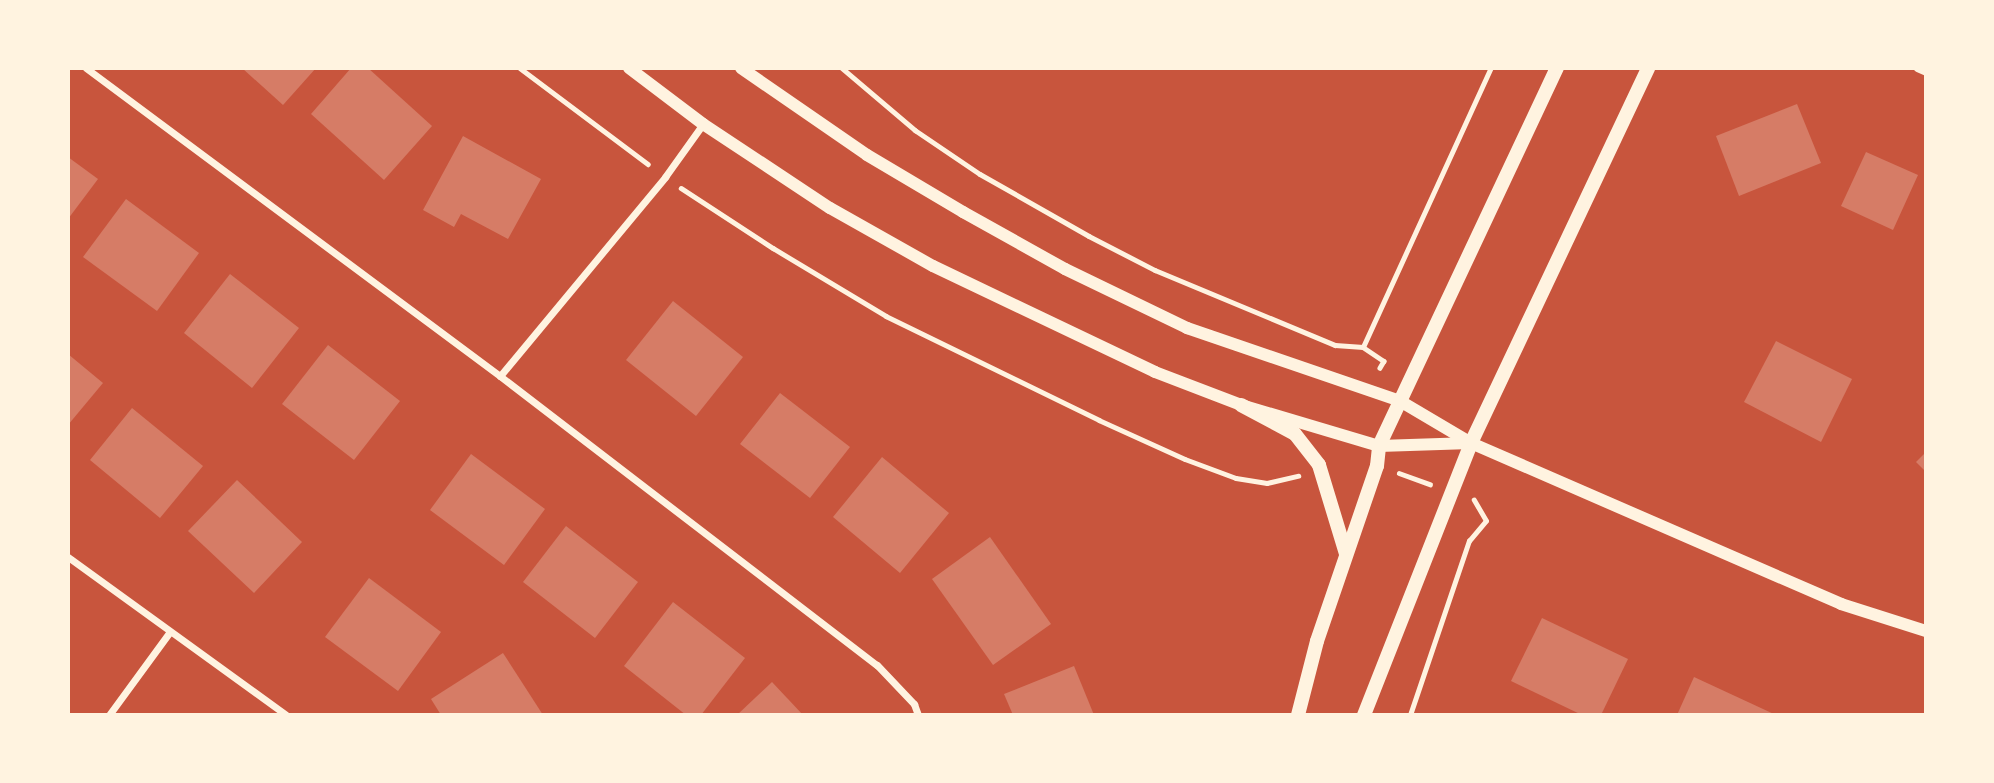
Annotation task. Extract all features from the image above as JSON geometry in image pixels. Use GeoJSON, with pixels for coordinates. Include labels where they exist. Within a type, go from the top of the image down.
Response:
{"type":"FeatureCollection","features":[{"type":"Feature","properties":{"kind":"main road"},"geometry":{"type":"LineString","coordinates":[[1298,715],[1317,641],[1377,466],[1379,446],[1557,68]]}},
{"type":"Feature","properties":{"kind":"main road"},"geometry":{"type":"LineString","coordinates":[[1364,715],[1471,443],[1648,68]]}},
{"type":"Feature","properties":{"kind":"main road"},"geometry":{"type":"LineString","coordinates":[[1241,405],[1295,433],[1319,465],[1346,554]]}},
{"type":"Feature","properties":{"kind":"street"},"geometry":{"type":"LineString","coordinates":[[86,68],[500,376],[877,665],[914,705],[919,715]]}},
{"type":"Feature","properties":{"kind":"street"},"geometry":{"type":"LineString","coordinates":[[629,68],[704,124],[830,208],[933,266],[1155,372],[1241,405],[1379,446],[1471,443]]}},
{"type":"Feature","properties":{"kind":"street"},"geometry":{"type":"LineString","coordinates":[[1917,68],[1926,72]]}},
{"type":"Feature","properties":{"kind":"street"},"geometry":{"type":"LineString","coordinates":[[744,69],[867,155],[1065,269],[1187,328],[1400,401],[1471,443],[1841,604],[1926,631]]}},
{"type":"Feature","properties":{"kind":"street"},"geometry":{"type":"LineString","coordinates":[[500,376],[665,177],[704,124]]}},
{"type":"Feature","properties":{"kind":"street"},"geometry":{"type":"LineString","coordinates":[[68,557],[285,715]]}},
{"type":"Feature","properties":{"kind":"street"},"geometry":{"type":"LineString","coordinates":[[109,715],[169,633]]}},
{"type":"Feature","properties":{"kind":"path"},"geometry":{"type":"LineString","coordinates":[[520,68],[665,177],[773,248],[886,316],[1185,459],[1236,478],[1267,483],[1300,476],[1319,465]]}},
{"type":"Feature","properties":{"kind":"path"},"geometry":{"type":"LineString","coordinates":[[842,68],[915,130],[980,174],[1088,236],[1155,270],[1335,345],[1363,347],[1384,361],[1368,390]]}},
{"type":"Feature","properties":{"kind":"path"},"geometry":{"type":"LineString","coordinates":[[1363,347],[1491,68]]}},
{"type":"Feature","properties":{"kind":"building"},"geometry":{"type":"Polygon","coordinates":[[[242,68],[316,68],[283,105],[242,68]]]}},
{"type":"Feature","properties":{"kind":"building"},"geometry":{"type":"Polygon","coordinates":[[[351,68],[368,68],[432,126],[384,180],[311,114],[351,68]]]}},
{"type":"Feature","properties":{"kind":"building"},"geometry":{"type":"Polygon","coordinates":[[[1797,104],[1821,163],[1739,196],[1716,136],[1797,104]]]}},
{"type":"Feature","properties":{"kind":"building"},"geometry":{"type":"Polygon","coordinates":[[[463,136],[541,179],[508,239],[461,214],[454,227],[423,210],[463,136]]]}},
{"type":"Feature","properties":{"kind":"building"},"geometry":{"type":"Polygon","coordinates":[[[1866,152],[1918,175],[1893,230],[1841,206],[1866,152]]]}},
{"type":"Feature","properties":{"kind":"building"},"geometry":{"type":"Polygon","coordinates":[[[68,157],[98,179],[68,219],[68,157]]]}},
{"type":"Feature","properties":{"kind":"building"},"geometry":{"type":"Polygon","coordinates":[[[126,199],[199,253],[157,311],[83,257],[126,199]]]}},
{"type":"Feature","properties":{"kind":"building"},"geometry":{"type":"Polygon","coordinates":[[[230,274],[299,328],[252,388],[184,333],[230,274]]]}},
{"type":"Feature","properties":{"kind":"building"},"geometry":{"type":"Polygon","coordinates":[[[673,301],[743,357],[696,416],[626,360],[673,301]]]}},
{"type":"Feature","properties":{"kind":"building"},"geometry":{"type":"Polygon","coordinates":[[[1776,341],[1852,379],[1821,442],[1744,402],[1776,341]]]}},
{"type":"Feature","properties":{"kind":"building"},"geometry":{"type":"Polygon","coordinates":[[[328,345],[400,401],[354,460],[282,404],[328,345]]]}},
{"type":"Feature","properties":{"kind":"building"},"geometry":{"type":"Polygon","coordinates":[[[68,354],[103,383],[68,425],[68,354]]]}},
{"type":"Feature","properties":{"kind":"building"},"geometry":{"type":"Polygon","coordinates":[[[780,393],[850,447],[810,498],[740,444],[780,393]]]}},
{"type":"Feature","properties":{"kind":"building"},"geometry":{"type":"Polygon","coordinates":[[[132,408],[203,466],[160,518],[90,460],[132,408]]]}},
{"type":"Feature","properties":{"kind":"building"},"geometry":{"type":"Polygon","coordinates":[[[1926,452],[1926,472],[1916,462],[1926,452]]]}},
{"type":"Feature","properties":{"kind":"building"},"geometry":{"type":"Polygon","coordinates":[[[471,454],[545,509],[504,565],[430,510],[471,454]]]}},
{"type":"Feature","properties":{"kind":"building"},"geometry":{"type":"Polygon","coordinates":[[[882,457],[949,513],[900,573],[833,517],[882,457]]]}},
{"type":"Feature","properties":{"kind":"building"},"geometry":{"type":"Polygon","coordinates":[[[237,480],[302,542],[254,593],[188,531],[237,480]]]}},
{"type":"Feature","properties":{"kind":"building"},"geometry":{"type":"Polygon","coordinates":[[[566,526],[638,582],[595,638],[523,582],[566,526]]]}},
{"type":"Feature","properties":{"kind":"building"},"geometry":{"type":"Polygon","coordinates":[[[990,537],[1051,624],[993,665],[932,579],[990,537]]]}},
{"type":"Feature","properties":{"kind":"building"},"geometry":{"type":"Polygon","coordinates":[[[369,578],[441,632],[398,691],[325,637],[369,578]]]}},
{"type":"Feature","properties":{"kind":"building"},"geometry":{"type":"Polygon","coordinates":[[[673,602],[745,658],[701,715],[686,715],[624,666],[673,602]]]}},
{"type":"Feature","properties":{"kind":"building"},"geometry":{"type":"Polygon","coordinates":[[[1542,618],[1628,659],[1601,715],[1582,715],[1511,681],[1542,618]]]}},
{"type":"Feature","properties":{"kind":"building"},"geometry":{"type":"Polygon","coordinates":[[[503,653],[543,715],[441,715],[431,699],[503,653]]]}},
{"type":"Feature","properties":{"kind":"building"},"geometry":{"type":"Polygon","coordinates":[[[1074,666],[1094,715],[1013,715],[1004,694],[1074,666]]]}},
{"type":"Feature","properties":{"kind":"building"},"geometry":{"type":"Polygon","coordinates":[[[1694,677],[1776,715],[1677,715],[1694,677]]]}},
{"type":"Feature","properties":{"kind":"building"},"geometry":{"type":"Polygon","coordinates":[[[772,682],[803,715],[737,715],[772,682]]]}}]}
